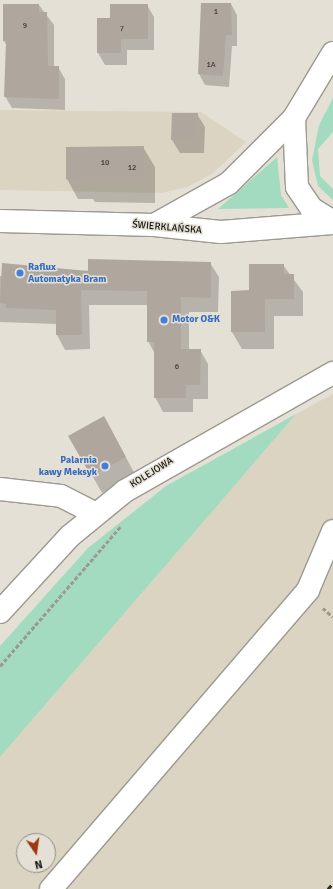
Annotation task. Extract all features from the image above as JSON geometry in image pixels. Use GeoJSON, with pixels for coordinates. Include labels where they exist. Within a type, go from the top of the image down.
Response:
{"type":"FeatureCollection","features":[{"type":"Feature","properties":{"kind":"main road"},"geometry":{"type":"LineString","coordinates":[[154,225],[229,183],[294,118],[333,53]]}},
{"type":"Feature","properties":{"kind":"main road"},"geometry":{"type":"LineString","coordinates":[[294,118],[297,187],[311,208],[333,222]]}},
{"type":"Feature","properties":{"kind":"main road","name":"ŚWIERKLAŃSKA"},"geometry":{"type":"LineString","coordinates":[[0,221],[154,225],[221,232],[333,222]]}},
{"type":"Feature","properties":{"kind":"main road","name":"KOLEJOWA"},"geometry":{"type":"LineString","coordinates":[[0,612],[95,513],[151,472],[333,373]]}},
{"type":"Feature","properties":{"kind":"main road"},"geometry":{"type":"LineString","coordinates":[[0,489],[61,496],[95,513]]}},
{"type":"Feature","properties":{"kind":"main road"},"geometry":{"type":"LineString","coordinates":[[50,889],[308,590],[333,531]]}},
{"type":"Feature","properties":{"kind":"path"},"geometry":{"type":"LineString","coordinates":[[0,666],[124,521]]}},
{"type":"Feature","properties":{"kind":"path"},"geometry":{"type":"LineString","coordinates":[[324,608],[333,617]]}},
{"type":"Feature","properties":{"kind":"shaded area"},"geometry":{"type":"Polygon","coordinates":[[[0,110],[201,112],[246,142],[212,174],[187,187],[161,193],[0,190],[0,110]]]}},
{"type":"Feature","properties":{"kind":"shaded area"},"geometry":{"type":"Polygon","coordinates":[[[333,394],[333,889],[0,889],[0,757],[296,414],[333,394]]]}},
{"type":"Feature","properties":{"kind":"green space"},"geometry":{"type":"Polygon","coordinates":[[[333,98],[333,132],[318,149],[320,176],[333,189],[333,200],[318,186],[312,160],[319,125],[333,98]]]}},
{"type":"Feature","properties":{"kind":"green space"},"geometry":{"type":"Polygon","coordinates":[[[277,157],[281,195],[289,208],[218,209],[277,157]]]}},
{"type":"Feature","properties":{"kind":"green space"},"geometry":{"type":"Polygon","coordinates":[[[296,414],[0,757],[0,646],[88,548],[166,486],[296,414]]]}},
{"type":"Feature","properties":{"kind":"building"},"geometry":{"type":"Polygon","coordinates":[[[201,3],[231,3],[232,35],[226,35],[223,76],[198,74],[201,3]]]}},
{"type":"Feature","properties":{"kind":"building"},"geometry":{"type":"Polygon","coordinates":[[[3,4],[39,4],[39,12],[47,12],[48,66],[59,66],[59,99],[4,97],[6,41],[3,41],[3,4]]]}},
{"type":"Feature","properties":{"kind":"building"},"geometry":{"type":"Polygon","coordinates":[[[110,4],[148,4],[148,39],[121,39],[121,53],[97,53],[97,18],[110,18],[110,4]]]}},
{"type":"Feature","properties":{"kind":"building"},"geometry":{"type":"Polygon","coordinates":[[[172,113],[198,113],[197,140],[171,140],[172,113]]]}},
{"type":"Feature","properties":{"kind":"building"},"geometry":{"type":"Polygon","coordinates":[[[144,146],[144,183],[82,183],[82,180],[66,179],[66,147],[144,146]]]}},
{"type":"Feature","properties":{"kind":"building"},"geometry":{"type":"Polygon","coordinates":[[[88,259],[211,262],[211,298],[181,297],[181,349],[201,349],[200,385],[186,385],[186,398],[154,398],[154,342],[147,342],[147,291],[81,290],[82,335],[56,335],[56,310],[6,308],[6,304],[0,303],[2,263],[88,271],[88,259]]]}},
{"type":"Feature","properties":{"kind":"building"},"geometry":{"type":"Polygon","coordinates":[[[249,264],[284,264],[284,274],[294,274],[294,299],[265,299],[265,332],[231,332],[231,291],[249,290],[249,264]]]}},
{"type":"Feature","properties":{"kind":"building"},"geometry":{"type":"Polygon","coordinates":[[[104,416],[126,457],[91,476],[68,436],[104,416]]]}},
{"type":"Feature","properties":{"kind":"railway"},"geometry":{"type":"LineString","coordinates":[[328,889],[333,883]]}},
{"type":"Feature","properties":{"kind":"place","name":"Raflux Automatyka Bram"},"geometry":{"type":"Point","coordinates":[20,273]}},
{"type":"Feature","properties":{"kind":"place","name":"Motor O&K"},"geometry":{"type":"Point","coordinates":[164,320]}},
{"type":"Feature","properties":{"kind":"place","name":"Palarnia kawy Meksyk"},"geometry":{"type":"Point","coordinates":[105,466]}}]}
